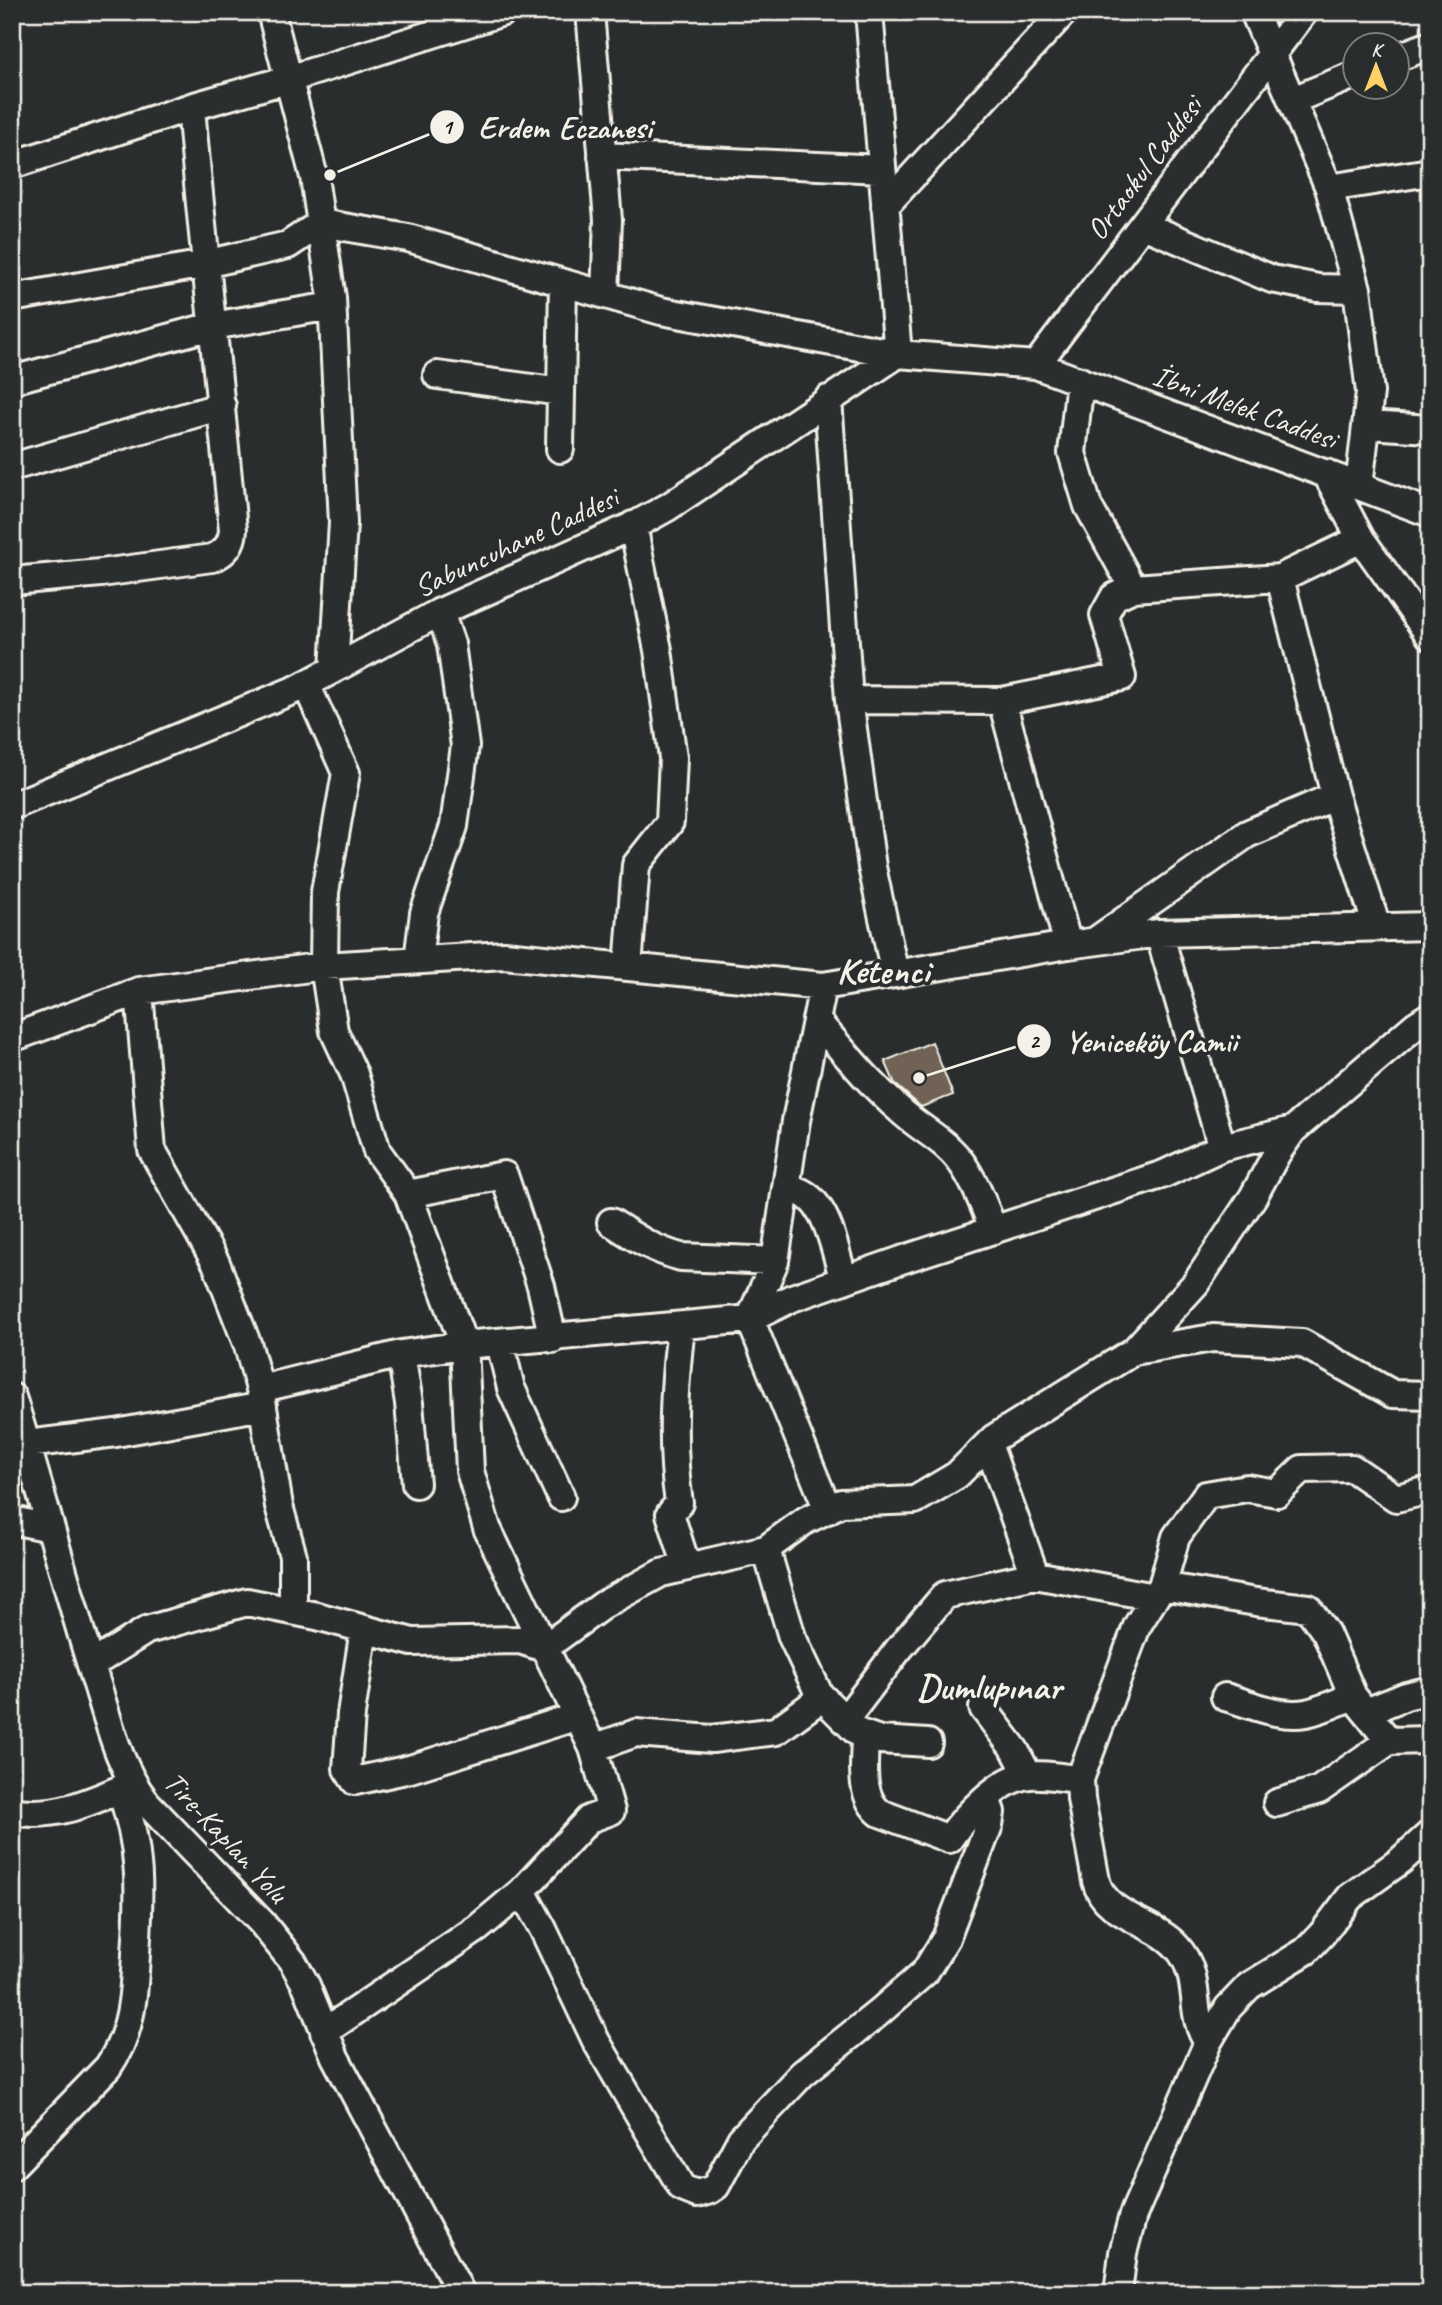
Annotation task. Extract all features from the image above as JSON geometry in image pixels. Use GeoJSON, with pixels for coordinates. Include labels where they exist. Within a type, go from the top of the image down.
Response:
{"type":"FeatureCollection","features":[{"type":"Feature","properties":{"kind":"street"},"geometry":{"type":"LineString","coordinates":[[271,12],[314,177],[332,306],[343,523],[334,668]]}},
{"type":"Feature","properties":{"kind":"street"},"geometry":{"type":"LineString","coordinates":[[12,165],[191,107],[503,12]]}},
{"type":"Feature","properties":{"kind":"street"},"geometry":{"type":"LineString","coordinates":[[590,12],[608,220],[605,296]]}},
{"type":"Feature","properties":{"kind":"street"},"geometry":{"type":"LineString","coordinates":[[869,12],[898,354]]}},
{"type":"Feature","properties":{"kind":"street"},"geometry":{"type":"LineString","coordinates":[[885,206],[1064,12]]}},
{"type":"Feature","properties":{"kind":"street"},"geometry":{"type":"LineString","coordinates":[[1254,12],[1329,188],[1357,289],[1370,392],[1359,486]]}},
{"type":"Feature","properties":{"kind":"street","name":"Ortaokul Caddesi"},"geometry":{"type":"LineString","coordinates":[[1036,365],[1304,12]]}},
{"type":"Feature","properties":{"kind":"street"},"geometry":{"type":"LineString","coordinates":[[1410,53],[1430,45]]}},
{"type":"Feature","properties":{"kind":"street"},"geometry":{"type":"LineString","coordinates":[[1293,100],[1340,81]]}},
{"type":"Feature","properties":{"kind":"street"},"geometry":{"type":"LineString","coordinates":[[12,581],[101,573],[212,558],[223,553],[230,543],[233,530],[222,406],[205,264],[191,107]]}},
{"type":"Feature","properties":{"kind":"street"},"geometry":{"type":"LineString","coordinates":[[602,156],[882,169]]}},
{"type":"Feature","properties":{"kind":"street"},"geometry":{"type":"LineString","coordinates":[[1329,188],[1430,172]]}},
{"type":"Feature","properties":{"kind":"street"},"geometry":{"type":"LineString","coordinates":[[12,298],[205,264],[288,245],[321,223],[408,238],[661,311],[898,354],[1036,365]]}},
{"type":"Feature","properties":{"kind":"street"},"geometry":{"type":"LineString","coordinates":[[1143,225],[1272,279],[1318,288],[1357,289]]}},
{"type":"Feature","properties":{"kind":"street"},"geometry":{"type":"LineString","coordinates":[[560,449],[563,283]]}},
{"type":"Feature","properties":{"kind":"street"},"geometry":{"type":"LineString","coordinates":[[12,380],[212,326],[332,306]]}},
{"type":"Feature","properties":{"kind":"street","name":"Sabuncuhane Caddesi"},"geometry":{"type":"LineString","coordinates":[[12,806],[306,684],[440,612],[634,526],[668,507],[898,354]]}},
{"type":"Feature","properties":{"kind":"street","name":"İbni Melek Caddesi"},"geometry":{"type":"LineString","coordinates":[[1036,365],[1430,513]]}},
{"type":"Feature","properties":{"kind":"street"},"geometry":{"type":"LineString","coordinates":[[437,375],[561,392]]}},
{"type":"Feature","properties":{"kind":"street"},"geometry":{"type":"LineString","coordinates":[[1080,381],[1072,453],[1088,506],[1133,588]]}},
{"type":"Feature","properties":{"kind":"street"},"geometry":{"type":"LineString","coordinates":[[828,399],[849,700],[872,867],[895,974]]}},
{"type":"Feature","properties":{"kind":"street"},"geometry":{"type":"LineString","coordinates":[[12,467],[222,406]]}},
{"type":"Feature","properties":{"kind":"street"},"geometry":{"type":"LineString","coordinates":[[1368,425],[1430,429]]}},
{"type":"Feature","properties":{"kind":"street"},"geometry":{"type":"LineString","coordinates":[[1326,473],[1361,539],[1430,636]]}},
{"type":"Feature","properties":{"kind":"street"},"geometry":{"type":"LineString","coordinates":[[628,967],[636,865],[670,822],[673,758],[658,650],[634,526]]}},
{"type":"Feature","properties":{"kind":"street"},"geometry":{"type":"LineString","coordinates":[[849,700],[1002,701],[1122,677],[1104,615],[1114,597],[1133,588],[1279,578],[1361,539]]}},
{"type":"Feature","properties":{"kind":"street"},"geometry":{"type":"LineString","coordinates":[[1279,578],[1335,796],[1377,927]]}},
{"type":"Feature","properties":{"kind":"street"},"geometry":{"type":"LineString","coordinates":[[418,960],[424,912],[454,826],[466,746],[451,644],[440,612]]}},
{"type":"Feature","properties":{"kind":"street"},"geometry":{"type":"LineString","coordinates":[[306,684],[345,773],[325,892],[324,966],[334,1031],[354,1074],[377,1151],[408,1194],[464,1345],[470,1471],[487,1528],[593,1748],[611,1811],[589,1819],[522,1891],[478,1928],[324,2032]]}},
{"type":"Feature","properties":{"kind":"street"},"geometry":{"type":"LineString","coordinates":[[1002,701],[1081,943]]}},
{"type":"Feature","properties":{"kind":"street"},"geometry":{"type":"LineString","coordinates":[[1081,943],[1248,834],[1335,796]]}},
{"type":"Feature","properties":{"kind":"street"},"geometry":{"type":"LineString","coordinates":[[12,1038],[139,991],[324,966],[504,955],[823,986],[1081,943],[1159,933],[1430,926]]}},
{"type":"Feature","properties":{"kind":"street"},"geometry":{"type":"LineString","coordinates":[[1159,933],[1222,1147]]}},
{"type":"Feature","properties":{"kind":"street"},"geometry":{"type":"LineString","coordinates":[[823,986],[796,1121],[775,1261],[750,1319],[828,1510]]}},
{"type":"Feature","properties":{"kind":"street"},"geometry":{"type":"LineString","coordinates":[[139,991],[152,1150],[216,1263],[248,1346],[261,1397],[279,1506],[293,1556],[293,1611]]}},
{"type":"Feature","properties":{"kind":"street"},"geometry":{"type":"LineString","coordinates":[[544,1648],[603,1605],[661,1573],[766,1549],[806,1521],[841,1503],[915,1500],[957,1475],[988,1444],[1134,1351],[1196,1283],[1293,1130],[1430,1016]]}},
{"type":"Feature","properties":{"kind":"street"},"geometry":{"type":"LineString","coordinates":[[816,1020],[870,1081],[903,1113],[937,1137],[961,1161],[993,1230]]}},
{"type":"Feature","properties":{"kind":"street"},"geometry":{"type":"LineString","coordinates":[[27,1444],[116,1433],[261,1397],[401,1354],[464,1345],[750,1319],[792,1298],[1164,1174],[1222,1147],[1293,1130]]}},
{"type":"Feature","properties":{"kind":"street"},"geometry":{"type":"LineString","coordinates":[[408,1194],[504,1175],[541,1286],[553,1339]]}},
{"type":"Feature","properties":{"kind":"street"},"geometry":{"type":"LineString","coordinates":[[786,1188],[808,1195],[822,1211],[844,1280]]}},
{"type":"Feature","properties":{"kind":"street"},"geometry":{"type":"LineString","coordinates":[[611,1222],[647,1245],[669,1254],[775,1261]]}},
{"type":"Feature","properties":{"kind":"street"},"geometry":{"type":"LineString","coordinates":[[681,1327],[672,1428],[679,1503],[670,1514],[687,1567]]}},
{"type":"Feature","properties":{"kind":"street"},"geometry":{"type":"LineString","coordinates":[[1134,1351],[1213,1338],[1302,1343],[1393,1394],[1430,1395]]}},
{"type":"Feature","properties":{"kind":"street"},"geometry":{"type":"LineString","coordinates":[[500,1343],[511,1388],[561,1497]]}},
{"type":"Feature","properties":{"kind":"street"},"geometry":{"type":"LineString","coordinates":[[401,1354],[409,1403],[416,1484]]}},
{"type":"Feature","properties":{"kind":"street","name":"Tire-Kaplan Yolu"},"geometry":{"type":"LineString","coordinates":[[12,1397],[126,1787],[188,1844],[278,1941],[306,1985],[335,2057],[461,2293]]}},
{"type":"Feature","properties":{"kind":"street"},"geometry":{"type":"LineString","coordinates":[[988,1444],[1035,1575]]}},
{"type":"Feature","properties":{"kind":"street"},"geometry":{"type":"LineString","coordinates":[[1208,2042],[1198,2025],[1193,1975],[1183,1954],[1168,1938],[1109,1903],[1100,1894],[1081,1799],[1080,1779],[1137,1626],[1158,1591],[1176,1537],[1206,1495],[1247,1488],[1277,1493],[1302,1469],[1352,1468],[1396,1498],[1430,1490]]}},
{"type":"Feature","properties":{"kind":"street"},"geometry":{"type":"LineString","coordinates":[[12,1520],[50,1528]]}},
{"type":"Feature","properties":{"kind":"street"},"geometry":{"type":"LineString","coordinates":[[766,1549],[792,1637],[819,1694],[855,1728],[880,1741],[928,1743]]}},
{"type":"Feature","properties":{"kind":"street"},"geometry":{"type":"LineString","coordinates":[[1080,1779],[1028,1775],[986,1798],[968,1813],[949,1839],[880,1813],[868,1799],[855,1728],[898,1650],[945,1595],[1035,1575],[1308,1608],[1326,1633],[1359,1704],[1389,1741]]}},
{"type":"Feature","properties":{"kind":"street"},"geometry":{"type":"LineString","coordinates":[[91,1665],[147,1630],[247,1601],[412,1642],[520,1640],[544,1648]]}},
{"type":"Feature","properties":{"kind":"street"},"geometry":{"type":"LineString","coordinates":[[364,1629],[351,1714],[347,1769],[355,1781],[410,1769],[578,1716]]}},
{"type":"Feature","properties":{"kind":"street"},"geometry":{"type":"LineString","coordinates":[[1225,1697],[1279,1713],[1297,1714],[1430,1690]]}},
{"type":"Feature","properties":{"kind":"street"},"geometry":{"type":"LineString","coordinates":[[593,1748],[636,1733],[712,1739],[776,1731],[814,1704],[819,1694]]}},
{"type":"Feature","properties":{"kind":"street"},"geometry":{"type":"LineString","coordinates":[[983,1708],[1015,1749],[1028,1775]]}},
{"type":"Feature","properties":{"kind":"street"},"geometry":{"type":"LineString","coordinates":[[1277,1803],[1319,1790],[1389,1741],[1430,1740]]}},
{"type":"Feature","properties":{"kind":"street"},"geometry":{"type":"LineString","coordinates":[[12,1811],[45,1813],[69,1809],[126,1787],[140,1870],[134,1998],[128,2027],[117,2055],[12,2166]]}},
{"type":"Feature","properties":{"kind":"street"},"geometry":{"type":"LineString","coordinates":[[522,1891],[596,2041],[682,2188],[690,2193],[704,2193],[718,2183],[741,2139],[802,2074],[915,1983],[934,1959],[946,1938],[989,1825],[991,1812],[986,1798]]}},
{"type":"Feature","properties":{"kind":"street"},"geometry":{"type":"LineString","coordinates":[[1118,2293],[1123,2253],[1133,2215],[1208,2042],[1222,2017],[1250,1986],[1306,1951],[1350,1897],[1400,1861],[1430,1834]]}},
{"type":"Feature","properties":{"kind":"building"},"geometry":{"type":"Polygon","coordinates":[[[932,1042],[953,1095],[921,1107],[895,1084],[885,1061],[932,1042]]]}},
{"type":"Feature","properties":{"kind":"place","name":"Erdem Eczanesi"},"geometry":{"type":"Point","coordinates":[330,175]}},
{"type":"Feature","properties":{"kind":"place","name":"Yeniceköy Camii"},"geometry":{"type":"Point","coordinates":[919,1078]}},
{"type":"Feature","properties":{"kind":"district","name":"Ketenci"},"geometry":{"type":"Point","coordinates":[883,970]}},
{"type":"Feature","properties":{"kind":"district","name":"Dumlupınar"},"geometry":{"type":"Point","coordinates":[989,1686]}}]}
